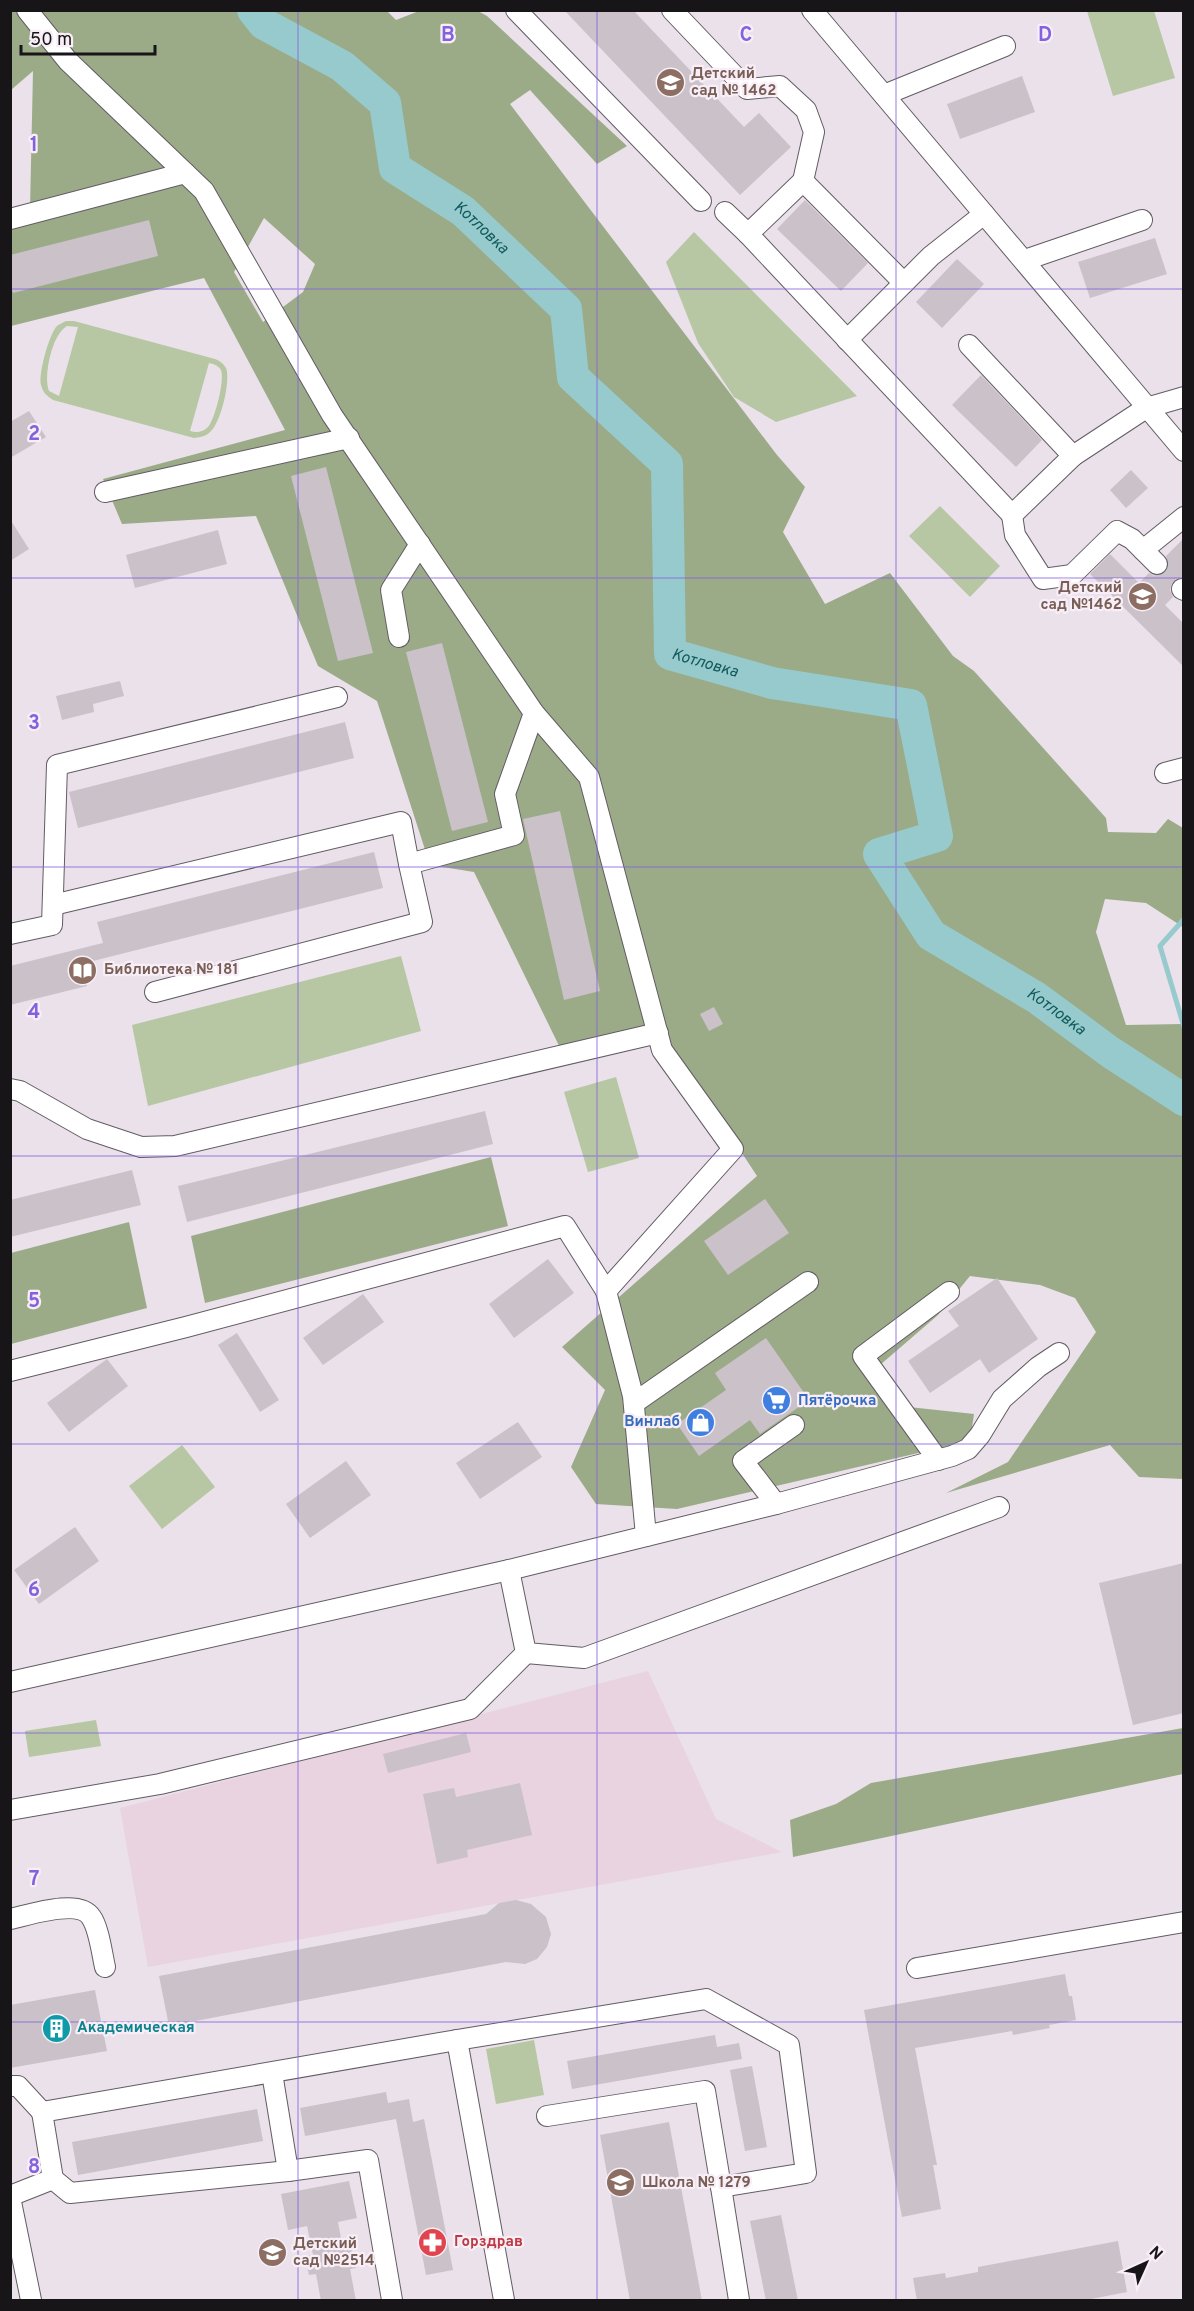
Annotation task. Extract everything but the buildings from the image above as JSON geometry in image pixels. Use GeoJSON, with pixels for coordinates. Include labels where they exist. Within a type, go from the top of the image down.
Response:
{"type":"FeatureCollection","features":[{"type":"Feature","properties":{"kind":"street"},"geometry":{"type":"LineString","coordinates":[[27,10],[68,62],[204,191],[332,415],[534,713],[589,777],[662,1050],[734,1149],[606,1291]]}},
{"type":"Feature","properties":{"kind":"street"},"geometry":{"type":"LineString","coordinates":[[516,10],[701,201]]}},
{"type":"Feature","properties":{"kind":"street"},"geometry":{"type":"LineString","coordinates":[[672,10],[747,89],[780,86],[806,110],[814,132],[803,181],[748,234]]}},
{"type":"Feature","properties":{"kind":"street"},"geometry":{"type":"LineString","coordinates":[[812,10],[1184,451]]}},
{"type":"Feature","properties":{"kind":"street"},"geometry":{"type":"LineString","coordinates":[[884,95],[1005,46]]}},
{"type":"Feature","properties":{"kind":"street"},"geometry":{"type":"LineString","coordinates":[[10,219],[185,173]]}},
{"type":"Feature","properties":{"kind":"street"},"geometry":{"type":"LineString","coordinates":[[803,181],[904,284]]}},
{"type":"Feature","properties":{"kind":"street"},"geometry":{"type":"LineString","coordinates":[[725,212],[1012,515],[1015,536],[1043,579],[1072,575],[1117,531],[1150,557],[1184,517]]}},
{"type":"Feature","properties":{"kind":"street"},"geometry":{"type":"LineString","coordinates":[[847,340],[932,256],[984,214]]}},
{"type":"Feature","properties":{"kind":"street"},"geometry":{"type":"LineString","coordinates":[[1024,260],[1142,220]]}},
{"type":"Feature","properties":{"kind":"street"},"geometry":{"type":"LineString","coordinates":[[969,345],[1073,456]]}},
{"type":"Feature","properties":{"kind":"street"},"geometry":{"type":"LineString","coordinates":[[1012,515],[1073,456],[1146,408],[1184,397]]}},
{"type":"Feature","properties":{"kind":"street"},"geometry":{"type":"LineString","coordinates":[[105,492],[349,438]]}},
{"type":"Feature","properties":{"kind":"street"},"geometry":{"type":"LineString","coordinates":[[399,637],[391,590],[420,544]]}},
{"type":"Feature","properties":{"kind":"street"},"geometry":{"type":"LineString","coordinates":[[10,934],[52,926],[57,765],[337,697]]}},
{"type":"Feature","properties":{"kind":"street"},"geometry":{"type":"LineString","coordinates":[[410,864],[513,835],[505,794],[534,713]]}},
{"type":"Feature","properties":{"kind":"street"},"geometry":{"type":"LineString","coordinates":[[53,905],[400,822],[422,922],[155,992]]}},
{"type":"Feature","properties":{"kind":"street"},"geometry":{"type":"LineString","coordinates":[[10,1089],[20,1091],[87,1129],[141,1147],[175,1146],[658,1033]]}},
{"type":"Feature","properties":{"kind":"street"},"geometry":{"type":"LineString","coordinates":[[10,1371],[565,1226],[606,1291],[634,1403],[646,1536]]}},
{"type":"Feature","properties":{"kind":"street"},"geometry":{"type":"LineString","coordinates":[[634,1403],[808,1282]]}},
{"type":"Feature","properties":{"kind":"street"},"geometry":{"type":"LineString","coordinates":[[945,1458],[863,1356],[949,1292]]}},
{"type":"Feature","properties":{"kind":"street"},"geometry":{"type":"LineString","coordinates":[[10,1682],[509,1570],[776,1504],[945,1458],[968,1449],[980,1435],[1002,1399],[1038,1367],[1059,1353]]}},
{"type":"Feature","properties":{"kind":"street"},"geometry":{"type":"LineString","coordinates":[[776,1504],[743,1461],[794,1425]]}},
{"type":"Feature","properties":{"kind":"street"},"geometry":{"type":"LineString","coordinates":[[10,1810],[160,1784],[470,1709],[526,1653],[584,1658],[999,1507]]}},
{"type":"Feature","properties":{"kind":"street"},"geometry":{"type":"LineString","coordinates":[[509,1570],[526,1653]]}},
{"type":"Feature","properties":{"kind":"street"},"geometry":{"type":"LineString","coordinates":[[10,1919],[70,1907],[86,1911],[92,1918],[105,1967]]}},
{"type":"Feature","properties":{"kind":"street"},"geometry":{"type":"LineString","coordinates":[[917,1968],[1184,1922]]}},
{"type":"Feature","properties":{"kind":"street"},"geometry":{"type":"LineString","coordinates":[[42,2112],[706,1999],[789,2045],[806,2173],[721,2187]]}},
{"type":"Feature","properties":{"kind":"street"},"geometry":{"type":"LineString","coordinates":[[457,2040],[504,2301]]}},
{"type":"Feature","properties":{"kind":"street"},"geometry":{"type":"LineString","coordinates":[[272,2073],[288,2171]]}},
{"type":"Feature","properties":{"kind":"street"},"geometry":{"type":"LineString","coordinates":[[10,2086],[18,2085],[42,2112],[53,2179],[70,2193],[288,2171],[368,2160],[392,2301]]}},
{"type":"Feature","properties":{"kind":"street"},"geometry":{"type":"LineString","coordinates":[[547,2116],[705,2091],[739,2301]]}},
{"type":"Feature","properties":{"kind":"street"},"geometry":{"type":"LineString","coordinates":[[31,2301],[10,2196],[53,2179]]}},
{"type":"Feature","properties":{"kind":"shaded area"},"geometry":{"type":"Polygon","coordinates":[[[648,1671],[716,1819],[782,1852],[148,1967],[120,1808],[648,1671]]]}},
{"type":"Feature","properties":{"kind":"green space"},"geometry":{"type":"Polygon","coordinates":[[[386,10],[396,20],[419,11],[478,11],[487,16],[627,146],[597,164],[530,90],[510,104],[777,455],[805,487],[783,532],[825,604],[890,573],[953,656],[974,671],[1106,818],[1108,832],[1156,833],[1168,819],[1183,828],[1183,927],[1146,903],[1105,899],[1096,932],[1126,1025],[1183,1024],[1183,1479],[1139,1477],[1110,1445],[946,1493],[1008,1462],[1096,1332],[1075,1298],[1040,1285],[970,1276],[938,1315],[873,1371],[909,1407],[974,1414],[970,1441],[677,1509],[596,1504],[571,1467],[605,1390],[562,1347],[757,1176],[669,1042],[566,1060],[474,872],[430,865],[377,701],[318,666],[256,516],[122,524],[103,479],[285,430],[204,278],[11,326],[11,212],[30,209],[33,71],[11,90],[11,11],[386,10]],[[264,218],[234,272],[263,322],[303,292],[315,264],[264,218]]]}},
{"type":"Feature","properties":{"kind":"green space"},"geometry":{"type":"Polygon","coordinates":[[[1087,11],[1154,11],[1175,78],[1113,96],[1087,11]]]}},
{"type":"Feature","properties":{"kind":"green space"},"geometry":{"type":"Polygon","coordinates":[[[694,232],[857,396],[776,422],[734,397],[698,343],[666,262],[694,232]]]}},
{"type":"Feature","properties":{"kind":"green space"},"geometry":{"type":"Polygon","coordinates":[[[65,321],[74,321],[220,361],[226,368],[227,382],[215,426],[208,434],[194,438],[51,399],[44,392],[40,380],[54,330],[65,321]],[[67,326],[57,337],[48,366],[49,391],[59,396],[78,327],[67,326]],[[209,363],[190,431],[200,432],[206,429],[211,423],[216,408],[222,375],[218,367],[209,363]]]}},
{"type":"Feature","properties":{"kind":"green space"},"geometry":{"type":"Polygon","coordinates":[[[940,506],[1000,566],[970,597],[909,536],[940,506]]]}},
{"type":"Feature","properties":{"kind":"green space"},"geometry":{"type":"Polygon","coordinates":[[[401,956],[421,1031],[148,1106],[132,1025],[401,956]]]}},
{"type":"Feature","properties":{"kind":"green space"},"geometry":{"type":"Polygon","coordinates":[[[616,1077],[639,1158],[588,1172],[564,1092],[616,1077]]]}},
{"type":"Feature","properties":{"kind":"green space"},"geometry":{"type":"Polygon","coordinates":[[[491,1157],[508,1226],[205,1303],[191,1236],[491,1157]]]}},
{"type":"Feature","properties":{"kind":"green space"},"geometry":{"type":"Polygon","coordinates":[[[129,1222],[147,1308],[11,1344],[11,1253],[129,1222]]]}},
{"type":"Feature","properties":{"kind":"green space"},"geometry":{"type":"Polygon","coordinates":[[[182,1445],[215,1487],[162,1529],[129,1486],[182,1445]]]}},
{"type":"Feature","properties":{"kind":"green space"},"geometry":{"type":"Polygon","coordinates":[[[96,1720],[101,1746],[29,1757],[25,1731],[96,1720]]]}},
{"type":"Feature","properties":{"kind":"green space"},"geometry":{"type":"Polygon","coordinates":[[[1183,1728],[1183,1774],[793,1857],[790,1820],[836,1804],[871,1783],[1183,1728]]]}},
{"type":"Feature","properties":{"kind":"green space"},"geometry":{"type":"Polygon","coordinates":[[[534,2040],[544,2095],[496,2104],[486,2049],[534,2040]]]}},
{"type":"Feature","properties":{"kind":"waterway","name":"Котловка"},"geometry":{"type":"LineString","coordinates":[[253,10],[264,24],[342,66],[385,103],[395,168],[463,211],[566,309],[573,377],[667,464],[670,654],[772,683],[911,705],[937,836],[879,854],[931,935],[1037,998],[1110,1052],[1184,1100]]}},
{"type":"Feature","properties":{"kind":"waterway"},"geometry":{"type":"LineString","coordinates":[[1184,919],[1160,946],[1184,1027]]}},
{"type":"Feature","properties":{"kind":"tunnel"},"geometry":{"type":"LineString","coordinates":[[1157,564],[1182,589]]}},
{"type":"Feature","properties":{"kind":"place","name":"Детский сад № 1462"},"geometry":{"type":"Point","coordinates":[670,83]}},
{"type":"Feature","properties":{"kind":"place","name":"Детский сад №1462"},"geometry":{"type":"Point","coordinates":[1143,597]}},
{"type":"Feature","properties":{"kind":"place","name":"Библиотека № 181"},"geometry":{"type":"Point","coordinates":[83,970]}},
{"type":"Feature","properties":{"kind":"place","name":"Пятёрочка"},"geometry":{"type":"Point","coordinates":[777,1401]}},
{"type":"Feature","properties":{"kind":"place","name":"Винлаб"},"geometry":{"type":"Point","coordinates":[701,1422]}},
{"type":"Feature","properties":{"kind":"place","name":"Академическая"},"geometry":{"type":"Point","coordinates":[56,2028]}},
{"type":"Feature","properties":{"kind":"place","name":"Школа № 1279"},"geometry":{"type":"Point","coordinates":[621,2183]}},
{"type":"Feature","properties":{"kind":"place","name":"Горздрав"},"geometry":{"type":"Point","coordinates":[433,2242]}},
{"type":"Feature","properties":{"kind":"place","name":"Детский сад №2514"},"geometry":{"type":"Point","coordinates":[272,2253]}}]}
